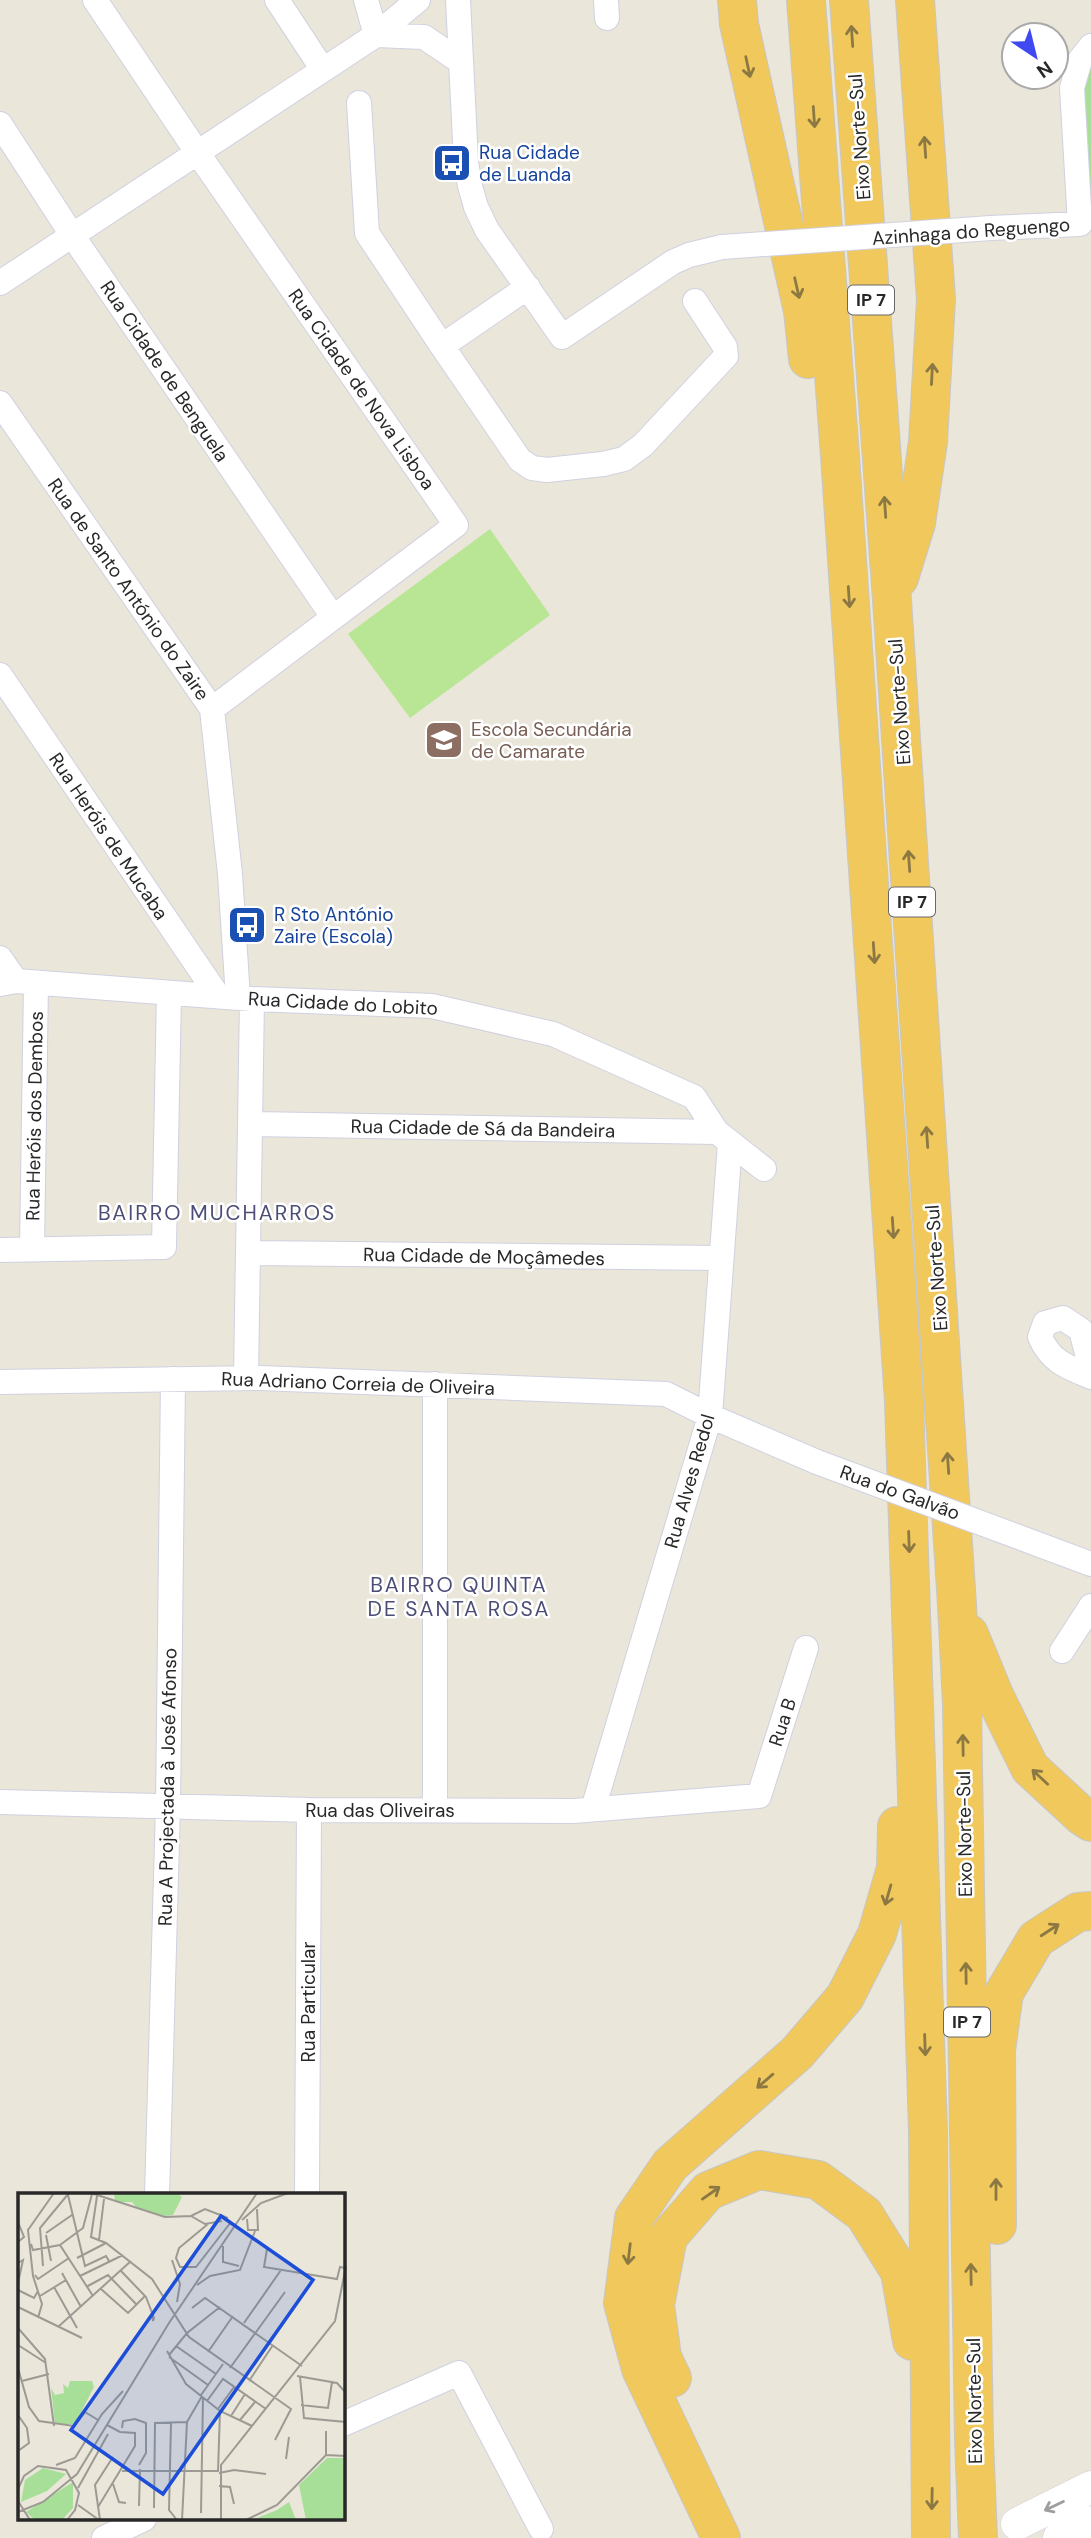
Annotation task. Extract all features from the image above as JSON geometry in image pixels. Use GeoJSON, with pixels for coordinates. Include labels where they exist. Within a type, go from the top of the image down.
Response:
{"type":"FeatureCollection","features":[{"type":"Feature","properties":{"kind":"highway"},"geometry":{"type":"LineString","coordinates":[[737,0],[739,24],[803,312],[814,402],[840,456]]}},
{"type":"Feature","properties":{"kind":"highway","name":"Eixo Norte-Sul"},"geometry":{"type":"LineString","coordinates":[[806,0],[904,1401],[928,2130],[931,2538]]}},
{"type":"Feature","properties":{"kind":"highway","name":"Eixo Norte-Sul"},"geometry":{"type":"LineString","coordinates":[[849,0],[892,600],[957,1605],[985,2435],[979,2538]]}},
{"type":"Feature","properties":{"kind":"highway"},"geometry":{"type":"LineString","coordinates":[[892,600],[916,523],[926,456],[936,299],[915,0]]}},
{"type":"Feature","properties":{"kind":"highway"},"geometry":{"type":"LineString","coordinates":[[957,1605],[994,1695],[1031,1768],[1091,1822]]}},
{"type":"Feature","properties":{"kind":"highway"},"geometry":{"type":"LineString","coordinates":[[722,2538],[641,2369],[623,2303],[634,2218],[670,2165],[797,2053],[845,1997],[877,1934],[896,1868],[897,1784],[914,1707]]}},
{"type":"Feature","properties":{"kind":"highway"},"geometry":{"type":"LineString","coordinates":[[985,2435],[996,2050],[1004,1993],[1036,1939],[1078,1912],[1091,1911]]}},
{"type":"Feature","properties":{"kind":"highway"},"geometry":{"type":"LineString","coordinates":[[752,2538],[745,2532],[662,2357],[655,2305],[668,2237],[708,2191],[759,2170],[818,2180],[864,2214],[900,2273],[932,2461]]}},
{"type":"Feature","properties":{"kind":"street","name":"Rua Cidade de Nova Lisboa"},"geometry":{"type":"LineString","coordinates":[[95,0],[456,525],[212,709]]}},
{"type":"Feature","properties":{"kind":"street"},"geometry":{"type":"LineString","coordinates":[[277,0],[323,70]]}},
{"type":"Feature","properties":{"kind":"street"},"geometry":{"type":"LineString","coordinates":[[366,0],[376,35]]}},
{"type":"Feature","properties":{"kind":"street"},"geometry":{"type":"LineString","coordinates":[[0,283],[376,35],[418,0]]}},
{"type":"Feature","properties":{"kind":"street"},"geometry":{"type":"LineString","coordinates":[[442,346],[528,287],[487,229],[473,196],[466,162],[458,0]]}},
{"type":"Feature","properties":{"kind":"street"},"geometry":{"type":"LineString","coordinates":[[376,35],[424,37],[461,62]]}},
{"type":"Feature","properties":{"kind":"street","name":"Azinhaga do Reguengo"},"geometry":{"type":"LineString","coordinates":[[528,287],[562,337],[673,262],[722,247],[1080,224],[1072,88],[1080,60],[1091,46]]}},
{"type":"Feature","properties":{"kind":"street"},"geometry":{"type":"LineString","coordinates":[[359,103],[367,233],[520,460],[532,468],[547,470],[604,464],[624,459],[643,446],[726,356],[725,347],[695,301]]}},
{"type":"Feature","properties":{"kind":"street","name":"Rua Cidade de Benguela"},"geometry":{"type":"LineString","coordinates":[[0,124],[72,235],[333,617]]}},
{"type":"Feature","properties":{"kind":"street","name":"Rua de Santo António do Zaire"},"geometry":{"type":"LineString","coordinates":[[0,404],[212,709],[230,874],[236,997],[250,1125],[247,1378]]}},
{"type":"Feature","properties":{"kind":"street","name":"Rua Heróis de Mucaba"},"geometry":{"type":"LineString","coordinates":[[0,675],[236,997]]}},
{"type":"Feature","properties":{"kind":"street"},"geometry":{"type":"LineString","coordinates":[[0,958],[17,983]]}},
{"type":"Feature","properties":{"kind":"street","name":"Rua Cidade do Lobito"},"geometry":{"type":"LineString","coordinates":[[17,983],[432,1006],[553,1034],[694,1097],[723,1138],[764,1169]]}},
{"type":"Feature","properties":{"kind":"street","name":"Rua Heróis dos Dembos"},"geometry":{"type":"LineString","coordinates":[[17,983],[32,1249]]}},
{"type":"Feature","properties":{"kind":"street"},"geometry":{"type":"LineString","coordinates":[[0,1250],[164,1247],[169,993]]}},
{"type":"Feature","properties":{"kind":"street","name":"Rua Cidade de Sá da Bandeira"},"geometry":{"type":"LineString","coordinates":[[250,1125],[723,1138]]}},
{"type":"Feature","properties":{"kind":"street","name":"Rua Alves Redol"},"geometry":{"type":"LineString","coordinates":[[593,1809],[710,1416],[720,1258],[723,1138]]}},
{"type":"Feature","properties":{"kind":"street","name":"Rua Cidade de Moçâmedes"},"geometry":{"type":"LineString","coordinates":[[248,1253],[720,1258]]}},
{"type":"Feature","properties":{"kind":"street"},"geometry":{"type":"LineString","coordinates":[[1091,1369],[1081,1330],[1063,1318],[1045,1323],[1040,1337],[1046,1352],[1068,1368],[1091,1377]]}},
{"type":"Feature","properties":{"kind":"street","name":"Rua Adriano Correia de Oliveira"},"geometry":{"type":"LineString","coordinates":[[0,1382],[247,1378],[666,1394],[710,1416]]}},
{"type":"Feature","properties":{"kind":"street","name":"Rua A Projectada à José Afonso"},"geometry":{"type":"LineString","coordinates":[[157,2193],[168,1807],[173,1379]]}},
{"type":"Feature","properties":{"kind":"street"},"geometry":{"type":"LineString","coordinates":[[435,1384],[435,1811]]}},
{"type":"Feature","properties":{"kind":"street","name":"Rua do Galvão"},"geometry":{"type":"LineString","coordinates":[[710,1416],[817,1462],[1091,1564]]}},
{"type":"Feature","properties":{"kind":"street"},"geometry":{"type":"LineString","coordinates":[[1062,1651],[1091,1606]]}},
{"type":"Feature","properties":{"kind":"street","name":"Rua B"},"geometry":{"type":"LineString","coordinates":[[758,1796],[806,1648]]}},
{"type":"Feature","properties":{"kind":"street","name":"Rua das Oliveiras"},"geometry":{"type":"LineString","coordinates":[[0,1802],[435,1811],[593,1809],[758,1796]]}},
{"type":"Feature","properties":{"kind":"street","name":"Rua Particular"},"geometry":{"type":"LineString","coordinates":[[307,2193],[309,1810]]}},
{"type":"Feature","properties":{"kind":"street"},"geometry":{"type":"LineString","coordinates":[[345,2423],[459,2373],[541,2529]]}},
{"type":"Feature","properties":{"kind":"street"},"geometry":{"type":"LineString","coordinates":[[1017,2525],[1091,2487]]}},
{"type":"Feature","properties":{"kind":"street"},"geometry":{"type":"LineString","coordinates":[[104,2538],[142,2520]]}},
{"type":"Feature","properties":{"kind":"street"},"geometry":{"type":"LineString","coordinates":[[1059,2538],[1091,2522]]}},
{"type":"Feature","properties":{"kind":"green space"},"geometry":{"type":"Polygon","coordinates":[[[1091,63],[1091,231],[1083,89],[1091,63]]]}},
{"type":"Feature","properties":{"kind":"green space"},"geometry":{"type":"Polygon","coordinates":[[[490,529],[550,615],[410,718],[348,634],[490,529]]]}},
{"type":"Feature","properties":{"kind":"place","name":"Rua Cidade de Luanda"},"geometry":{"type":"Point","coordinates":[452,163]}},
{"type":"Feature","properties":{"kind":"place","name":"Escola Secundária de Camarate"},"geometry":{"type":"Point","coordinates":[444,740]}},
{"type":"Feature","properties":{"kind":"place","name":"R Sto António Zaire (Escola)"},"geometry":{"type":"Point","coordinates":[247,925]}},
{"type":"Feature","properties":{"kind":"district","name":"BAIRRO MUCHARROS"},"geometry":{"type":"Point","coordinates":[217,1213]}},
{"type":"Feature","properties":{"kind":"district","name":"BAIRRO QUINTA DE SANTA ROSA"},"geometry":{"type":"Point","coordinates":[459,1597]}}]}
